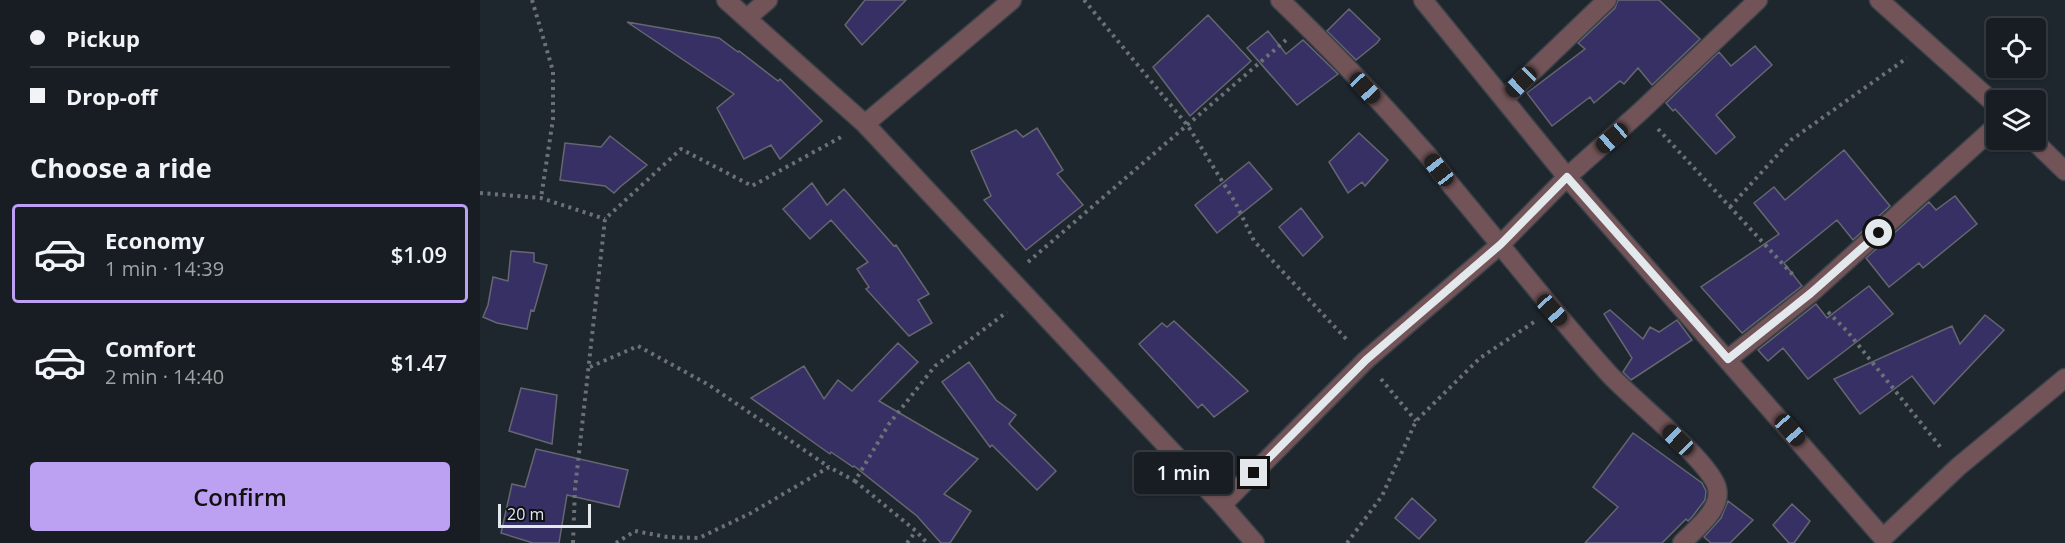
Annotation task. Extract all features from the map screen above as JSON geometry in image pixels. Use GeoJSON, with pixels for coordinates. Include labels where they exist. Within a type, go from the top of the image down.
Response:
{"type":"FeatureCollection","features":[{"type":"Feature","properties":{"kind":"street"},"geometry":{"type":"LineString","coordinates":[[726,0],[865,124],[1255,543]]}},
{"type":"Feature","properties":{"kind":"street"},"geometry":{"type":"LineString","coordinates":[[747,18],[768,0]]}},
{"type":"Feature","properties":{"kind":"street"},"geometry":{"type":"LineString","coordinates":[[865,124],[1012,0]]}},
{"type":"Feature","properties":{"kind":"street"},"geometry":{"type":"LineString","coordinates":[[1280,0],[1425,152],[1552,310],[1611,376],[1709,472],[1717,486],[1718,497],[1712,511],[1682,543]]}},
{"type":"Feature","properties":{"kind":"street"},"geometry":{"type":"LineString","coordinates":[[1423,0],[1567,177],[1883,538],[1958,467],[2065,378]]}},
{"type":"Feature","properties":{"kind":"street"},"geometry":{"type":"LineString","coordinates":[[1504,99],[1607,0]]}},
{"type":"Feature","properties":{"kind":"street"},"geometry":{"type":"LineString","coordinates":[[1222,505],[1366,360],[1501,244],[1567,177],[1641,111],[1758,0]]}},
{"type":"Feature","properties":{"kind":"street"},"geometry":{"type":"LineString","coordinates":[[1879,0],[1986,96]]}},
{"type":"Feature","properties":{"kind":"street"},"geometry":{"type":"LineString","coordinates":[[1728,359],[1811,293],[1986,135]]}},
{"type":"Feature","properties":{"kind":"street"},"geometry":{"type":"LineString","coordinates":[[2043,150],[2065,171]]}},
{"type":"Feature","properties":{"kind":"path"},"geometry":{"type":"LineString","coordinates":[[532,0],[553,71],[553,119],[541,198]]}},
{"type":"Feature","properties":{"kind":"path"},"geometry":{"type":"LineString","coordinates":[[1084,0],[1188,126],[1235,202],[1254,241],[1366,360],[1416,421]]}},
{"type":"Feature","properties":{"kind":"path"},"geometry":{"type":"LineString","coordinates":[[1009,278],[1305,24]]}},
{"type":"Feature","properties":{"kind":"path"},"geometry":{"type":"LineString","coordinates":[[1730,207],[1791,140],[1927,43]]}},
{"type":"Feature","properties":{"kind":"path"},"geometry":{"type":"LineString","coordinates":[[573,543],[575,489],[605,219],[681,149],[752,186],[865,124]]}},
{"type":"Feature","properties":{"kind":"path"},"geometry":{"type":"LineString","coordinates":[[480,193],[541,198],[605,219]]}},
{"type":"Feature","properties":{"kind":"path"},"geometry":{"type":"LineString","coordinates":[[855,481],[890,424],[935,366],[1027,298]]}},
{"type":"Feature","properties":{"kind":"path"},"geometry":{"type":"LineString","coordinates":[[1347,543],[1382,496],[1416,421],[1480,358],[1552,310]]}},
{"type":"Feature","properties":{"kind":"path"},"geometry":{"type":"LineString","coordinates":[[589,368],[638,346],[709,385],[829,467],[855,481],[916,531],[927,543]]}},
{"type":"Feature","properties":{"kind":"path"},"geometry":{"type":"LineString","coordinates":[[616,543],[635,531],[667,537],[699,538],[751,513],[829,467]]}},
{"type":"Feature","properties":{"kind":"path"},"geometry":{"type":"LineString","coordinates":[[908,543],[916,531]]}},
{"type":"Feature","properties":{"kind":"building"},"geometry":{"type":"Polygon","coordinates":[[[865,0],[906,0],[862,45],[845,25],[865,0]]]}},
{"type":"Feature","properties":{"kind":"building"},"geometry":{"type":"Polygon","coordinates":[[[1618,0],[1659,0],[1700,39],[1652,85],[1638,68],[1624,84],[1620,81],[1594,103],[1590,97],[1552,126],[1527,93],[1585,49],[1578,43],[1615,8],[1618,0]]]}},
{"type":"Feature","properties":{"kind":"building"},"geometry":{"type":"Polygon","coordinates":[[[1349,9],[1380,39],[1356,60],[1327,31],[1349,9]]]}},
{"type":"Feature","properties":{"kind":"building"},"geometry":{"type":"Polygon","coordinates":[[[1208,15],[1251,61],[1190,116],[1153,67],[1208,15]]]}},
{"type":"Feature","properties":{"kind":"building"},"geometry":{"type":"Polygon","coordinates":[[[627,22],[719,38],[778,81],[780,79],[822,121],[780,159],[771,145],[744,159],[717,108],[734,94],[627,22]]]}},
{"type":"Feature","properties":{"kind":"building"},"geometry":{"type":"Polygon","coordinates":[[[1268,31],[1286,54],[1303,40],[1338,74],[1297,105],[1247,48],[1268,31]]]}},
{"type":"Feature","properties":{"kind":"building"},"geometry":{"type":"Polygon","coordinates":[[[1755,46],[1772,65],[1716,115],[1735,137],[1716,154],[1675,109],[1673,111],[1666,103],[1719,52],[1731,66],[1755,46]]]}},
{"type":"Feature","properties":{"kind":"building"},"geometry":{"type":"Polygon","coordinates":[[[1037,128],[1063,170],[1057,174],[1083,205],[1026,250],[984,200],[991,196],[971,151],[1016,130],[1023,137],[1037,128]]]}},
{"type":"Feature","properties":{"kind":"building"},"geometry":{"type":"Polygon","coordinates":[[[1359,133],[1388,160],[1365,186],[1362,182],[1348,193],[1329,162],[1359,133]]]}},
{"type":"Feature","properties":{"kind":"building"},"geometry":{"type":"Polygon","coordinates":[[[610,136],[647,165],[614,193],[605,186],[560,180],[565,143],[601,147],[610,136]]]}},
{"type":"Feature","properties":{"kind":"building"},"geometry":{"type":"Polygon","coordinates":[[[1844,150],[1890,206],[1853,240],[1837,220],[1784,263],[1802,286],[1742,333],[1701,287],[1779,234],[1754,203],[1774,187],[1785,200],[1844,150]]]}},
{"type":"Feature","properties":{"kind":"building"},"geometry":{"type":"Polygon","coordinates":[[[1249,162],[1272,189],[1217,233],[1195,205],[1249,162]]]}},
{"type":"Feature","properties":{"kind":"building"},"geometry":{"type":"Polygon","coordinates":[[[812,183],[827,205],[844,189],[894,246],[896,245],[929,294],[918,300],[932,323],[909,336],[866,289],[869,287],[857,269],[868,262],[831,220],[810,239],[783,209],[812,183]]]}},
{"type":"Feature","properties":{"kind":"building"},"geometry":{"type":"Polygon","coordinates":[[[1955,196],[1977,224],[1923,268],[1919,263],[1889,287],[1866,258],[1929,202],[1936,210],[1955,196]]]}},
{"type":"Feature","properties":{"kind":"building"},"geometry":{"type":"Polygon","coordinates":[[[1301,208],[1323,237],[1303,256],[1279,227],[1301,208]]]}},
{"type":"Feature","properties":{"kind":"building"},"geometry":{"type":"Polygon","coordinates":[[[511,251],[534,253],[534,262],[547,265],[534,311],[531,310],[527,329],[497,323],[483,317],[488,305],[493,277],[508,281],[511,251]]]}},
{"type":"Feature","properties":{"kind":"building"},"geometry":{"type":"Polygon","coordinates":[[[1869,286],[1893,314],[1808,379],[1783,348],[1768,361],[1758,350],[1816,304],[1827,318],[1869,286]]]}},
{"type":"Feature","properties":{"kind":"building"},"geometry":{"type":"Polygon","coordinates":[[[1610,310],[1643,339],[1650,327],[1659,332],[1677,320],[1692,340],[1631,380],[1623,372],[1632,358],[1604,314],[1610,310]]]}},
{"type":"Feature","properties":{"kind":"building"},"geometry":{"type":"Polygon","coordinates":[[[1985,315],[2004,330],[1934,404],[1912,376],[1860,414],[1834,379],[1952,326],[1960,344],[1985,315]]]}},
{"type":"Feature","properties":{"kind":"building"},"geometry":{"type":"Polygon","coordinates":[[[1174,321],[1248,391],[1214,417],[1202,404],[1198,408],[1139,344],[1162,323],[1167,327],[1174,321]]]}},
{"type":"Feature","properties":{"kind":"building"},"geometry":{"type":"Polygon","coordinates":[[[898,343],[918,362],[879,401],[978,459],[944,494],[971,511],[950,543],[941,543],[917,516],[854,466],[831,452],[830,454],[751,398],[804,366],[824,399],[838,380],[852,391],[898,343]]]}},
{"type":"Feature","properties":{"kind":"building"},"geometry":{"type":"Polygon","coordinates":[[[969,362],[996,400],[1016,415],[1009,424],[1056,471],[1037,490],[992,445],[990,447],[942,382],[969,362]]]}},
{"type":"Feature","properties":{"kind":"building"},"geometry":{"type":"Polygon","coordinates":[[[521,388],[557,395],[552,444],[509,431],[521,388]]]}},
{"type":"Feature","properties":{"kind":"building"},"geometry":{"type":"Polygon","coordinates":[[[1633,433],[1702,483],[1706,491],[1705,500],[1688,521],[1686,519],[1662,543],[1585,543],[1618,507],[1593,487],[1633,433]]]}},
{"type":"Feature","properties":{"kind":"building"},"geometry":{"type":"Polygon","coordinates":[[[536,449],[628,470],[619,507],[567,495],[559,543],[533,543],[501,533],[512,484],[525,487],[536,449]]]}},
{"type":"Feature","properties":{"kind":"building"},"geometry":{"type":"Polygon","coordinates":[[[1412,498],[1436,520],[1419,539],[1395,518],[1412,498]]]}},
{"type":"Feature","properties":{"kind":"building"},"geometry":{"type":"Polygon","coordinates":[[[1728,501],[1753,520],[1730,543],[1711,543],[1704,537],[1721,518],[1728,501]]]}},
{"type":"Feature","properties":{"kind":"building"},"geometry":{"type":"Polygon","coordinates":[[[1792,504],[1810,521],[1794,543],[1789,543],[1773,525],[1792,504]]]}},
{"type":"Feature","properties":{"kind":"route"},"geometry":{"type":"LineString","coordinates":[[1254,473],[1366,360],[1501,244],[1567,177],[1728,359],[1811,293],[1879,233]]}}]}
